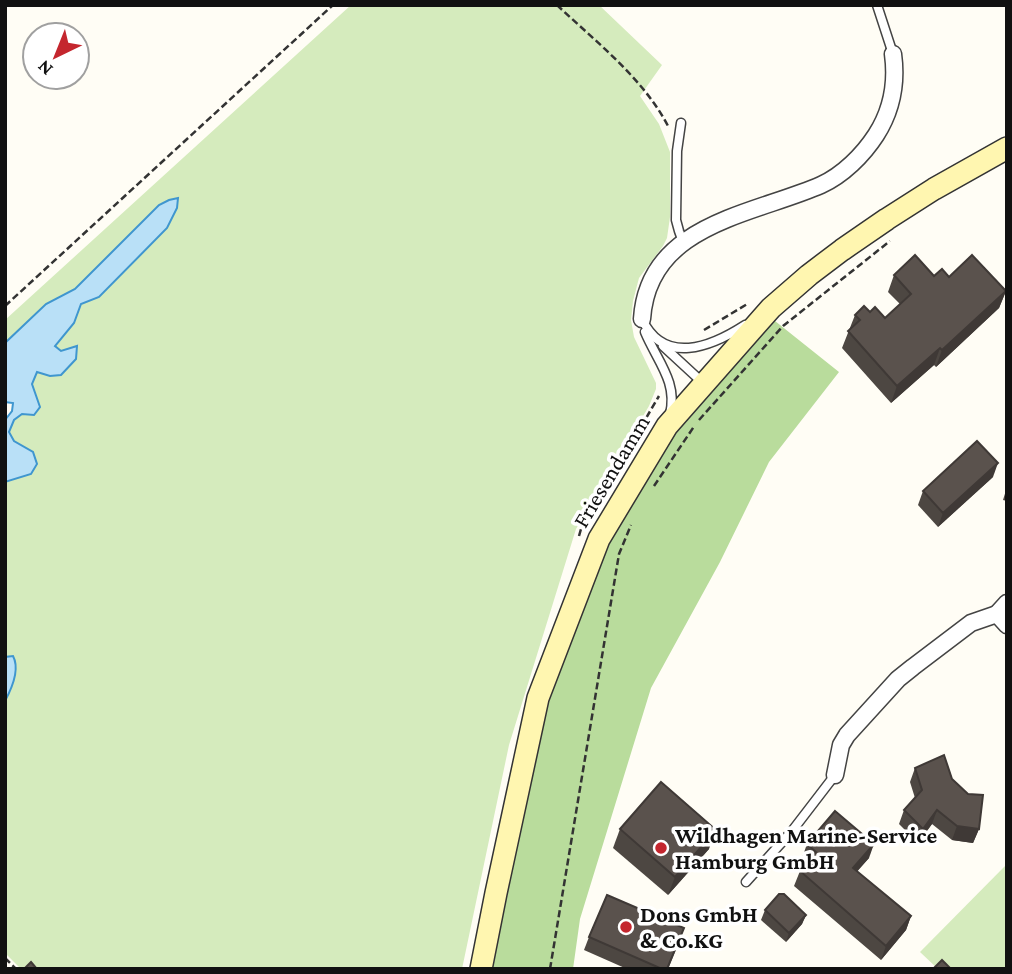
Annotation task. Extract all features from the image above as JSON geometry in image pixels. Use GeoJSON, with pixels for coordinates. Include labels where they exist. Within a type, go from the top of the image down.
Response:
{"type":"FeatureCollection","features":[{"type":"Feature","properties":{"kind":"main road","name":"Friesendamm"},"geometry":{"type":"LineString","coordinates":[[481,969],[538,698],[599,538],[667,426],[771,308],[820,267],[934,189],[1007,148]]}},
{"type":"Feature","properties":{"kind":"street"},"geometry":{"type":"LineString","coordinates":[[642,319],[643,303],[649,284],[670,254],[683,242],[712,225],[823,184],[858,158],[883,123],[892,99],[896,72],[894,54]]}},
{"type":"Feature","properties":{"kind":"street"},"geometry":{"type":"LineString","coordinates":[[835,775],[841,745],[847,735],[898,679],[971,623],[1003,614]]}},
{"type":"Feature","properties":{"kind":"lane"},"geometry":{"type":"LineString","coordinates":[[877,5],[894,54]]}},
{"type":"Feature","properties":{"kind":"lane"},"geometry":{"type":"LineString","coordinates":[[681,123],[677,151],[676,220],[683,242]]}},
{"type":"Feature","properties":{"kind":"lane"},"geometry":{"type":"LineString","coordinates":[[654,338],[677,348],[695,348],[733,333],[771,308]]}},
{"type":"Feature","properties":{"kind":"lane"},"geometry":{"type":"LineString","coordinates":[[642,319],[647,330],[701,388],[690,395],[677,391],[650,343],[642,319]]}},
{"type":"Feature","properties":{"kind":"lane"},"geometry":{"type":"LineString","coordinates":[[667,426],[673,401],[670,382]]}},
{"type":"Feature","properties":{"kind":"lane"},"geometry":{"type":"LineString","coordinates":[[746,882],[792,831],[835,775]]}},
{"type":"Feature","properties":{"kind":"path"},"geometry":{"type":"LineString","coordinates":[[5,306],[333,5]]}},
{"type":"Feature","properties":{"kind":"path"},"geometry":{"type":"LineString","coordinates":[[557,5],[645,92],[665,121],[677,151]]}},
{"type":"Feature","properties":{"kind":"path"},"geometry":{"type":"LineString","coordinates":[[652,489],[695,425],[783,326],[898,235]]}},
{"type":"Feature","properties":{"kind":"path"},"geometry":{"type":"LineString","coordinates":[[550,969],[619,554],[634,518]]}},
{"type":"Feature","properties":{"kind":"path"},"geometry":{"type":"LineString","coordinates":[[5,958],[16,969]]}},
{"type":"Feature","properties":{"kind":"green space"},"geometry":{"type":"Polygon","coordinates":[[[351,5],[599,5],[662,65],[640,96],[659,124],[670,152],[670,217],[663,246],[639,278],[631,320],[634,337],[656,383],[656,389],[649,406],[576,529],[509,745],[462,969],[21,969],[5,953],[5,701],[15,675],[13,656],[5,657],[5,482],[31,474],[33,452],[13,441],[9,432],[14,420],[22,414],[37,372],[50,376],[61,351],[55,347],[74,323],[81,304],[99,297],[159,205],[75,289],[46,304],[5,343],[5,320],[351,5]]]}},
{"type":"Feature","properties":{"kind":"green space"},"geometry":{"type":"Polygon","coordinates":[[[770,317],[839,372],[769,462],[720,562],[651,688],[580,919],[573,969],[487,969],[545,701],[604,541],[672,430],[770,317]]]}},
{"type":"Feature","properties":{"kind":"green space"},"geometry":{"type":"Polygon","coordinates":[[[1007,864],[1007,969],[938,969],[920,952],[1007,864]]]}},
{"type":"Feature","properties":{"kind":"water"},"geometry":{"type":"Polygon","coordinates":[[[178,198],[177,208],[167,228],[99,297],[81,304],[74,323],[55,346],[61,351],[77,346],[76,359],[61,375],[50,376],[37,372],[32,384],[40,407],[34,415],[22,414],[14,420],[9,432],[14,441],[33,452],[37,464],[31,474],[5,482],[5,420],[12,411],[13,403],[5,402],[5,343],[46,304],[75,289],[159,205],[178,198]]]}},
{"type":"Feature","properties":{"kind":"water"},"geometry":{"type":"Polygon","coordinates":[[[13,656],[15,673],[5,701],[5,657],[13,656]]]}},
{"type":"Feature","properties":{"kind":"building"},"geometry":{"type":"Polygon","coordinates":[[[915,255],[934,276],[942,269],[949,277],[972,255],[1006,291],[942,350],[940,348],[897,386],[848,331],[860,320],[855,315],[864,306],[870,312],[875,307],[885,318],[911,294],[894,275],[915,255]]]}},
{"type":"Feature","properties":{"kind":"building"},"geometry":{"type":"Polygon","coordinates":[[[977,441],[998,463],[943,513],[923,491],[977,441]]]}},
{"type":"Feature","properties":{"kind":"building"},"geometry":{"type":"Polygon","coordinates":[[[944,755],[952,779],[968,794],[983,795],[979,829],[957,826],[937,810],[923,829],[904,810],[922,790],[915,768],[944,755]]]}},
{"type":"Feature","properties":{"kind":"building","name":"Wildhagen Marine-Service Hamburg GmbH"},"geometry":{"type":"Polygon","coordinates":[[[661,782],[716,830],[675,877],[620,829],[661,782]]]}},
{"type":"Feature","properties":{"kind":"building"},"geometry":{"type":"Polygon","coordinates":[[[835,811],[874,844],[853,868],[911,916],[886,946],[800,871],[816,852],[807,844],[835,811]]]}},
{"type":"Feature","properties":{"kind":"building"},"geometry":{"type":"Polygon","coordinates":[[[779,894],[784,894],[806,915],[789,933],[765,910],[779,894]]]}},
{"type":"Feature","properties":{"kind":"building"},"geometry":{"type":"Polygon","coordinates":[[[607,895],[684,928],[667,969],[589,937],[607,895]]]}},
{"type":"Feature","properties":{"kind":"building"},"geometry":{"type":"Polygon","coordinates":[[[942,960],[951,969],[933,969],[942,960]]]}},
{"type":"Feature","properties":{"kind":"building"},"geometry":{"type":"Polygon","coordinates":[[[31,962],[37,969],[24,969],[31,962]]]}},
{"type":"Feature","properties":{"kind":"place","name":"Wildhagen Marine-Service Hamburg GmbH"},"geometry":{"type":"Point","coordinates":[661,848]}},
{"type":"Feature","properties":{"kind":"place","name":"Dons GmbH & Co.KG"},"geometry":{"type":"Point","coordinates":[626,927]}}]}
